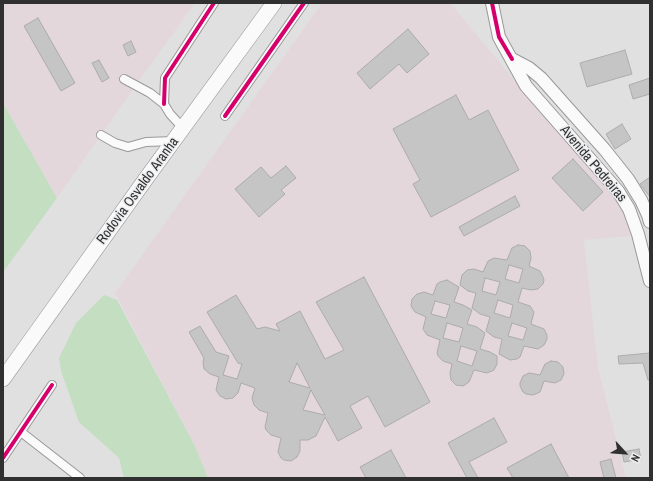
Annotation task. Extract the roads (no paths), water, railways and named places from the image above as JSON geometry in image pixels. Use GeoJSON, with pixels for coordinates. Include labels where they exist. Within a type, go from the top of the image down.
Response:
{"type":"FeatureCollection","features":[{"type":"Feature","properties":{"kind":"highway","name":"Rodovia Osvaldo Aranha"},"geometry":{"type":"LineString","coordinates":[[3,379],[274,3]]}},
{"type":"Feature","properties":{"kind":"main road","name":"Avenida Pedreiras"},"geometry":{"type":"LineString","coordinates":[[492,3],[499,37],[526,86],[618,191],[629,210],[638,234],[650,281]]}},
{"type":"Feature","properties":{"kind":"main road","name":"Avenida Pedreiras"},"geometry":{"type":"LineString","coordinates":[[512,59],[529,68],[541,78],[619,168],[641,200],[650,222]]}},
{"type":"Feature","properties":{"kind":"main road"},"geometry":{"type":"LineString","coordinates":[[555,118],[566,107]]}},
{"type":"Feature","properties":{"kind":"main road"},"geometry":{"type":"LineString","coordinates":[[629,210],[641,200]]}},
{"type":"Feature","properties":{"kind":"street"},"geometry":{"type":"LineString","coordinates":[[164,104],[165,78],[214,3]]}},
{"type":"Feature","properties":{"kind":"street"},"geometry":{"type":"LineString","coordinates":[[225,116],[304,3]]}},
{"type":"Feature","properties":{"kind":"street"},"geometry":{"type":"LineString","coordinates":[[124,79],[150,93],[164,104],[170,114],[183,128]]}},
{"type":"Feature","properties":{"kind":"street"},"geometry":{"type":"LineString","coordinates":[[101,135],[115,143],[128,147],[146,142],[174,141]]}},
{"type":"Feature","properties":{"kind":"street"},"geometry":{"type":"LineString","coordinates":[[3,458],[52,384]]}},
{"type":"Feature","properties":{"kind":"street"},"geometry":{"type":"LineString","coordinates":[[21,432],[80,478]]}}]}
